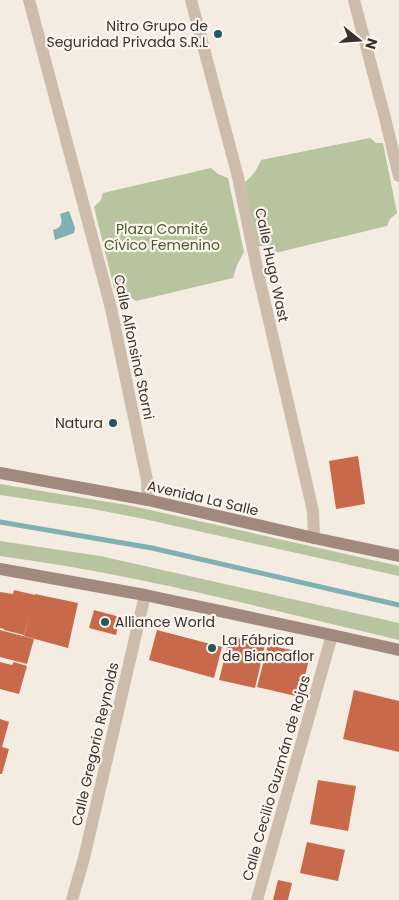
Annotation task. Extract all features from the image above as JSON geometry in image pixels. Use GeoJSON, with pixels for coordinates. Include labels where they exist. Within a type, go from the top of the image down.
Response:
{"type":"FeatureCollection","features":[{"type":"Feature","properties":{"kind":"main road","name":"Avenida La Salle"},"geometry":{"type":"LineString","coordinates":[[0,473],[148,500],[399,556]]}},
{"type":"Feature","properties":{"kind":"main road"},"geometry":{"type":"LineString","coordinates":[[0,569],[145,595],[399,650]]}},
{"type":"Feature","properties":{"kind":"street","name":"Calle Alfonsina Storni"},"geometry":{"type":"LineString","coordinates":[[29,0],[111,308],[147,480],[148,500]]}},
{"type":"Feature","properties":{"kind":"street","name":"Calle Hugo Wast"},"geometry":{"type":"LineString","coordinates":[[191,0],[238,177],[258,273],[313,511],[314,538]]}},
{"type":"Feature","properties":{"kind":"street"},"geometry":{"type":"LineString","coordinates":[[354,0],[399,176]]}},
{"type":"Feature","properties":{"kind":"street","name":"Calle Gregorio Reynolds"},"geometry":{"type":"LineString","coordinates":[[72,900],[84,858],[145,595]]}},
{"type":"Feature","properties":{"kind":"street","name":"Calle Cecilio Guzmán de Rojas"},"geometry":{"type":"LineString","coordinates":[[257,900],[332,634]]}},
{"type":"Feature","properties":{"kind":"green space"},"geometry":{"type":"Polygon","coordinates":[[[370,138],[376,143],[383,143],[397,213],[390,219],[387,226],[275,253],[267,247],[258,246],[245,182],[261,160],[370,138]]]}},
{"type":"Feature","properties":{"kind":"green space","name":"Plaza Comité Cívico Femenino"},"geometry":{"type":"Polygon","coordinates":[[[211,168],[218,174],[228,178],[244,252],[233,278],[136,301],[125,294],[115,292],[94,207],[101,200],[103,193],[211,168]]]}},
{"type":"Feature","properties":{"kind":"green space"},"geometry":{"type":"Polygon","coordinates":[[[0,484],[132,506],[399,566],[399,576],[144,519],[0,495],[0,484]]]}},
{"type":"Feature","properties":{"kind":"green space"},"geometry":{"type":"Polygon","coordinates":[[[0,541],[100,556],[399,623],[399,640],[151,582],[0,556],[0,541]]]}},
{"type":"Feature","properties":{"kind":"water"},"geometry":{"type":"Polygon","coordinates":[[[69,211],[75,228],[74,233],[55,240],[53,230],[61,224],[60,214],[69,211]]]}},
{"type":"Feature","properties":{"kind":"building"},"geometry":{"type":"Polygon","coordinates":[[[358,456],[365,504],[336,509],[329,461],[358,456]]]}},
{"type":"Feature","properties":{"kind":"building"},"geometry":{"type":"Polygon","coordinates":[[[14,590],[78,603],[68,648],[24,636],[30,614],[24,635],[0,628],[0,592],[13,594],[14,590]]]}},
{"type":"Feature","properties":{"kind":"building"},"geometry":{"type":"Polygon","coordinates":[[[94,610],[120,617],[116,635],[89,628],[94,610]]]}},
{"type":"Feature","properties":{"kind":"building"},"geometry":{"type":"Polygon","coordinates":[[[0,630],[34,639],[27,664],[0,657],[0,630]]]}},
{"type":"Feature","properties":{"kind":"building"},"geometry":{"type":"Polygon","coordinates":[[[157,630],[222,647],[214,678],[149,660],[157,630]]]}},
{"type":"Feature","properties":{"kind":"building"},"geometry":{"type":"Polygon","coordinates":[[[230,636],[265,645],[255,688],[219,680],[230,636]]]}},
{"type":"Feature","properties":{"kind":"building"},"geometry":{"type":"Polygon","coordinates":[[[268,645],[305,653],[308,656],[309,659],[300,697],[257,687],[268,645]]]}},
{"type":"Feature","properties":{"kind":"building"},"geometry":{"type":"Polygon","coordinates":[[[0,662],[12,665],[14,662],[27,666],[19,694],[0,689],[0,662]]]}},
{"type":"Feature","properties":{"kind":"building"},"geometry":{"type":"Polygon","coordinates":[[[354,690],[399,701],[399,752],[343,739],[354,690]]]}},
{"type":"Feature","properties":{"kind":"building"},"geometry":{"type":"Polygon","coordinates":[[[0,719],[9,722],[2,747],[9,749],[2,774],[0,774],[0,719]]]}},
{"type":"Feature","properties":{"kind":"building"},"geometry":{"type":"Polygon","coordinates":[[[318,780],[356,786],[348,831],[310,824],[318,780]]]}},
{"type":"Feature","properties":{"kind":"building"},"geometry":{"type":"Polygon","coordinates":[[[307,842],[345,850],[338,881],[300,873],[307,842]]]}},
{"type":"Feature","properties":{"kind":"building"},"geometry":{"type":"Polygon","coordinates":[[[278,880],[292,883],[288,900],[273,900],[278,880]]]}},
{"type":"Feature","properties":{"kind":"waterway"},"geometry":{"type":"LineString","coordinates":[[0,522],[152,548],[399,605]]}},
{"type":"Feature","properties":{"kind":"place","name":"Nitro Grupo de Seguridad Privada S.R.L"},"geometry":{"type":"Point","coordinates":[218,34]}},
{"type":"Feature","properties":{"kind":"place","name":"Natura"},"geometry":{"type":"Point","coordinates":[113,423]}},
{"type":"Feature","properties":{"kind":"place","name":"Alliance World"},"geometry":{"type":"Point","coordinates":[105,622]}},
{"type":"Feature","properties":{"kind":"place","name":"La Fábrica de Biancaflor"},"geometry":{"type":"Point","coordinates":[212,648]}}]}
